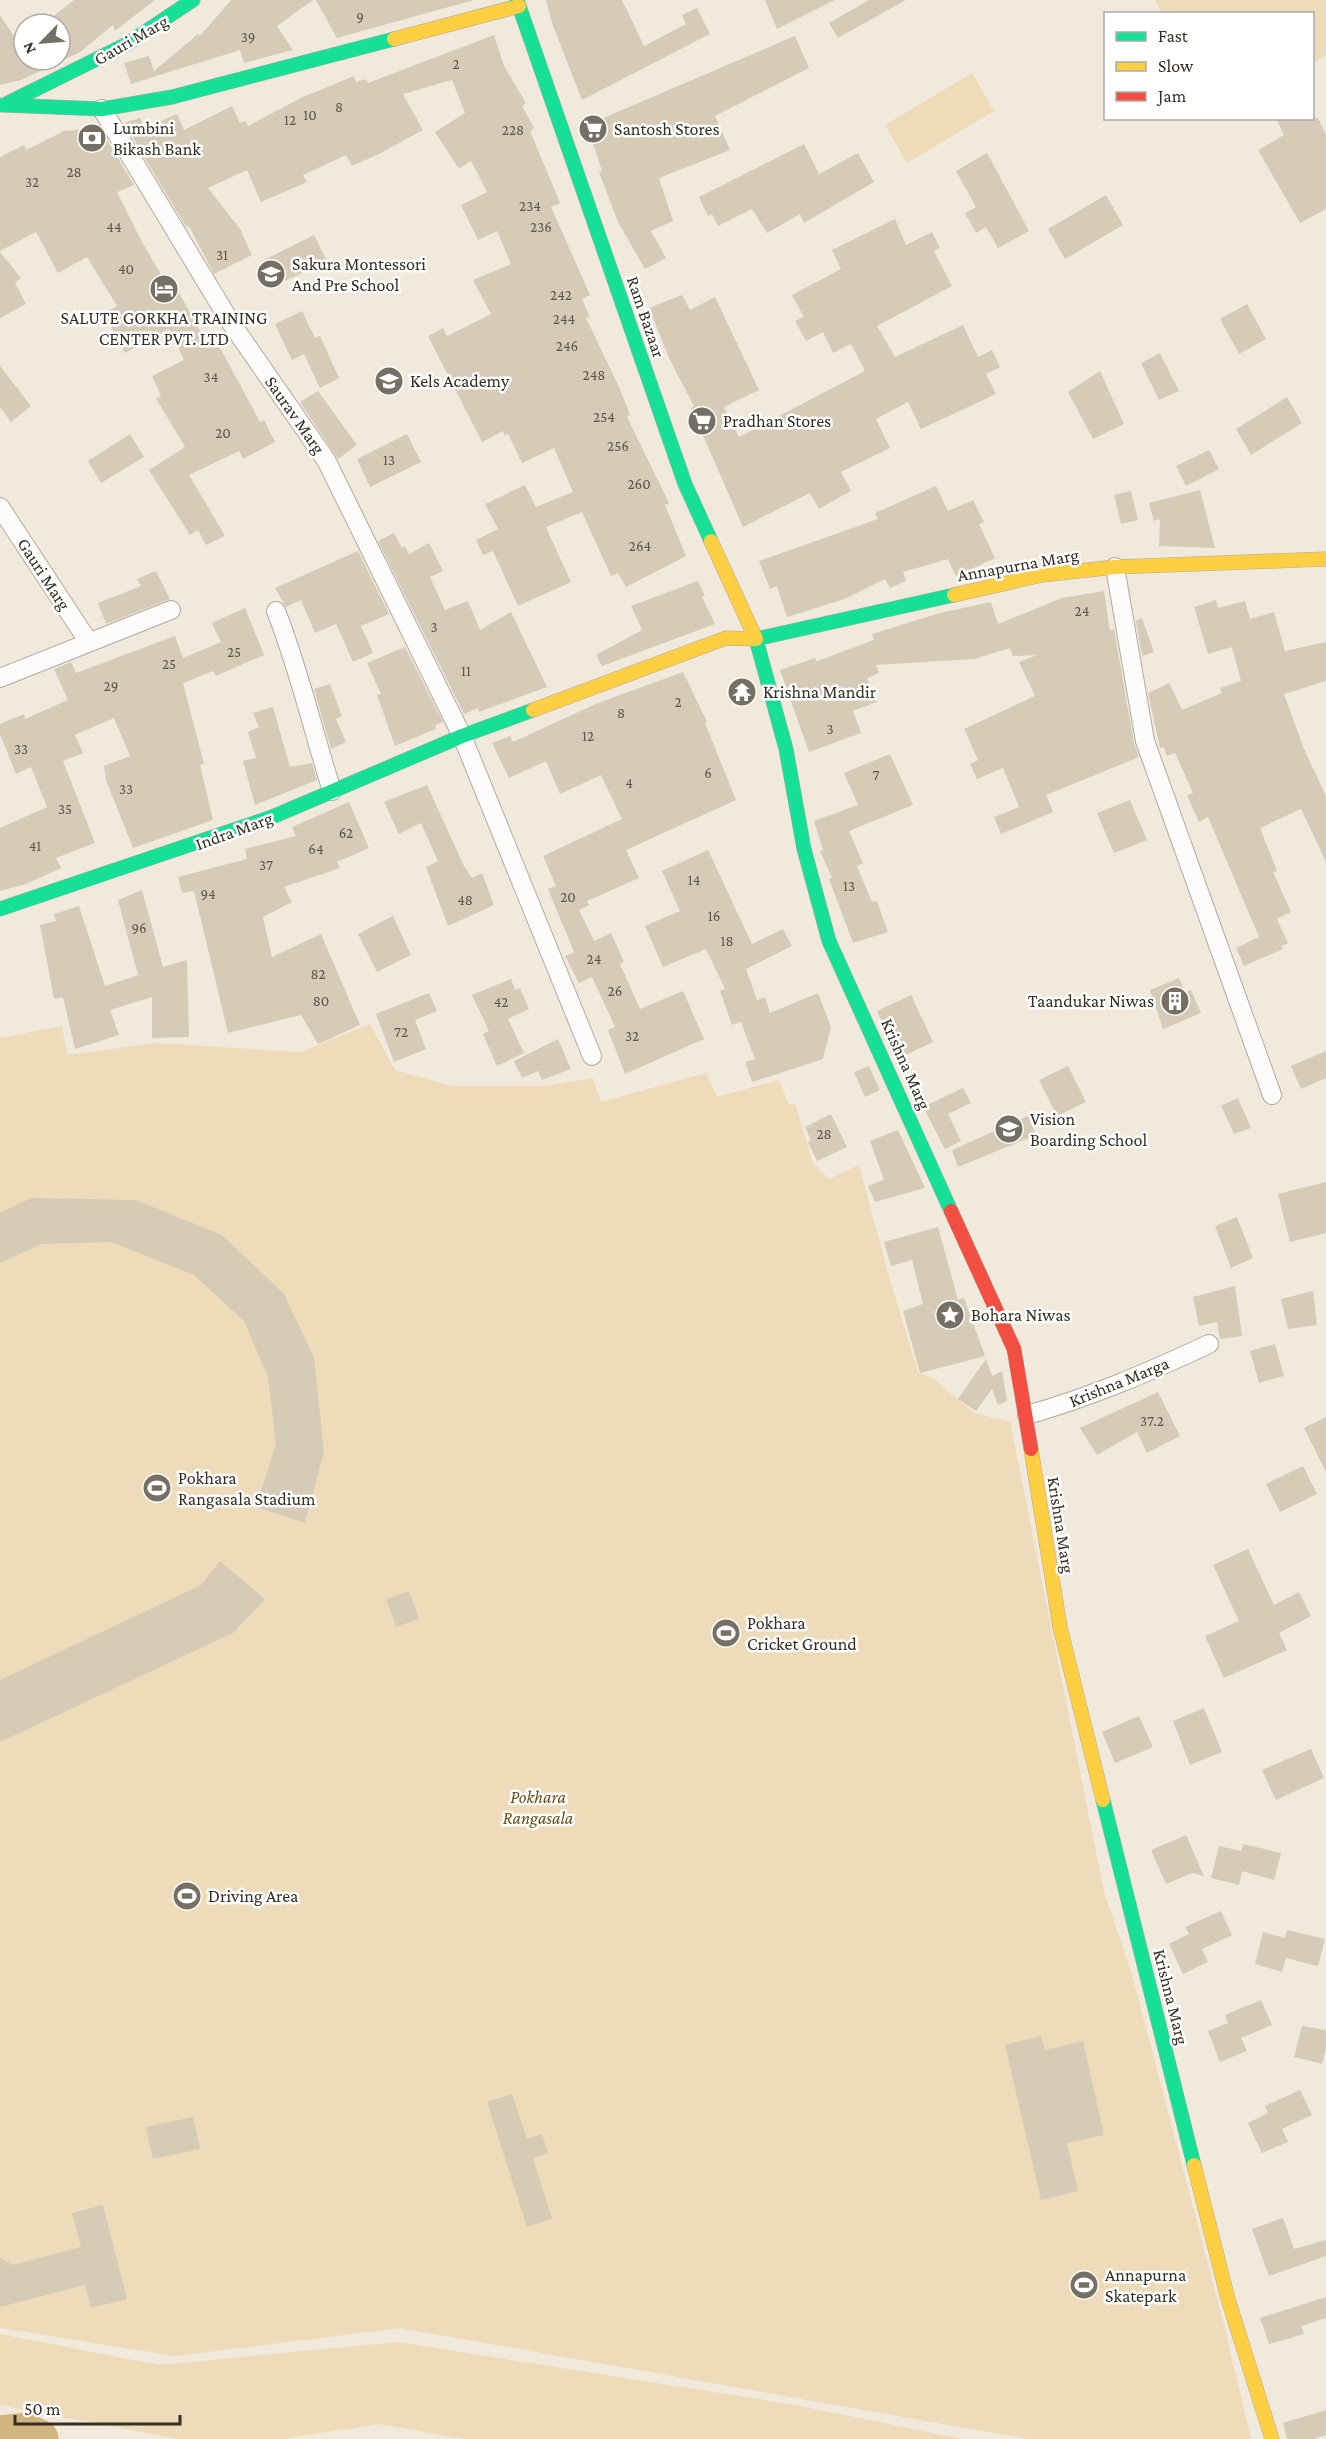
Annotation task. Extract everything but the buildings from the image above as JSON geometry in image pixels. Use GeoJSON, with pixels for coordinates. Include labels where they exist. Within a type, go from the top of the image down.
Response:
{"type":"FeatureCollection","features":[{"type":"Feature","properties":{"kind":"main road","name":"Gauri Marg"},"geometry":{"type":"LineString","coordinates":[[1,106],[89,65],[168,20],[193,0]]}},
{"type":"Feature","properties":{"kind":"main road"},"geometry":{"type":"LineString","coordinates":[[1,106],[102,109],[172,97],[518,3]]}},
{"type":"Feature","properties":{"kind":"main road","name":"Ram Bazaar"},"geometry":{"type":"LineString","coordinates":[[518,3],[685,484],[756,639]]}},
{"type":"Feature","properties":{"kind":"main road","name":"Annapurna Marg"},"geometry":{"type":"LineString","coordinates":[[756,639],[1042,575],[1115,567],[1326,559]]}},
{"type":"Feature","properties":{"kind":"main road","name":"Indra Marg"},"geometry":{"type":"LineString","coordinates":[[0,909],[219,836],[462,736],[726,638],[756,639]]}},
{"type":"Feature","properties":{"kind":"main road","name":"Krishna Marg"},"geometry":{"type":"LineString","coordinates":[[756,639],[786,749],[804,849],[829,941],[1014,1349],[1027,1415],[1042,1530],[1060,1627],[1228,2299],[1272,2439]]}},
{"type":"Feature","properties":{"kind":"street","name":"Saurav Marg"},"geometry":{"type":"LineString","coordinates":[[102,109],[231,324],[326,460],[462,736]]}},
{"type":"Feature","properties":{"kind":"street","name":"Gauri Marg"},"geometry":{"type":"LineString","coordinates":[[0,507],[88,641]]}},
{"type":"Feature","properties":{"kind":"street"},"geometry":{"type":"LineString","coordinates":[[1115,567],[1144,741],[1272,1095]]}},
{"type":"Feature","properties":{"kind":"street"},"geometry":{"type":"LineString","coordinates":[[0,678],[88,641],[171,610]]}},
{"type":"Feature","properties":{"kind":"street"},"geometry":{"type":"LineString","coordinates":[[276,610],[294,656],[308,716],[332,791]]}},
{"type":"Feature","properties":{"kind":"street"},"geometry":{"type":"LineString","coordinates":[[462,736],[592,1056]]}},
{"type":"Feature","properties":{"kind":"street","name":"Krishna Marga"},"geometry":{"type":"LineString","coordinates":[[1027,1415],[1071,1403],[1139,1377],[1209,1344]]}},
{"type":"Feature","properties":{"kind":"green space"},"geometry":{"type":"Polygon","coordinates":[[[1155,0],[1326,0],[1326,55],[1314,62],[1314,12],[1161,12],[1155,0]]]}},
{"type":"Feature","properties":{"kind":"green space"},"geometry":{"type":"Polygon","coordinates":[[[972,73],[994,111],[907,163],[885,125],[972,73]]]}},
{"type":"Feature","properties":{"kind":"green space","name":"Pokhara Rangasala"},"geometry":{"type":"Polygon","coordinates":[[[370,1024],[395,1070],[452,1086],[547,1086],[593,1078],[601,1102],[706,1073],[717,1097],[779,1080],[789,1105],[795,1103],[813,1163],[829,1179],[859,1165],[918,1372],[935,1380],[974,1413],[1010,1422],[1104,1892],[1131,1971],[1224,2325],[1251,2439],[1028,2439],[400,2328],[175,2356],[0,2328],[0,1038],[62,1026],[67,1055],[156,1043],[300,1052],[370,1024]]]}},
{"type":"Feature","properties":{"kind":"green space"},"geometry":{"type":"Polygon","coordinates":[[[0,2334],[159,2365],[398,2342],[795,2405],[962,2439],[465,2439],[378,2424],[283,2439],[177,2439],[0,2405],[0,2334]]]}},
{"type":"Feature","properties":{"kind":"waterway"},"geometry":{"type":"LineString","coordinates":[[0,2435],[25,2432],[39,2439]]}},
{"type":"Feature","properties":{"kind":"traffic: fast"},"geometry":{"type":"LineString","coordinates":[[8,103],[127,44],[193,0]]}},
{"type":"Feature","properties":{"kind":"traffic: fast"},"geometry":{"type":"LineString","coordinates":[[517,0],[685,484],[711,541]]}},
{"type":"Feature","properties":{"kind":"traffic: fast"},"geometry":{"type":"LineString","coordinates":[[3,105],[102,109],[172,97],[394,39]]}},
{"type":"Feature","properties":{"kind":"traffic: fast"},"geometry":{"type":"LineString","coordinates":[[951,1211],[829,941],[804,849],[786,749],[756,639],[954,595]]}},
{"type":"Feature","properties":{"kind":"traffic: fast"},"geometry":{"type":"LineString","coordinates":[[0,909],[272,817],[462,736],[533,710]]}},
{"type":"Feature","properties":{"kind":"traffic: fast"},"geometry":{"type":"LineString","coordinates":[[1103,1800],[1194,2165]]}},
{"type":"Feature","properties":{"kind":"traffic: slow"},"geometry":{"type":"LineString","coordinates":[[394,39],[519,6]]}},
{"type":"Feature","properties":{"kind":"traffic: slow"},"geometry":{"type":"LineString","coordinates":[[533,710],[726,638],[756,639],[711,541]]}},
{"type":"Feature","properties":{"kind":"traffic: slow"},"geometry":{"type":"LineString","coordinates":[[954,595],[1042,575],[1115,567],[1326,559]]}},
{"type":"Feature","properties":{"kind":"traffic: slow"},"geometry":{"type":"LineString","coordinates":[[1031,1449],[1060,1627],[1103,1800]]}},
{"type":"Feature","properties":{"kind":"traffic: slow"},"geometry":{"type":"LineString","coordinates":[[1194,2165],[1228,2299],[1272,2439]]}},
{"type":"Feature","properties":{"kind":"traffic: jam"},"geometry":{"type":"LineString","coordinates":[[951,1211],[1014,1349],[1031,1449]]}},
{"type":"Feature","properties":{"kind":"place","name":"Santosh Stores"},"geometry":{"type":"Point","coordinates":[593,129]}},
{"type":"Feature","properties":{"kind":"place","name":"Lumbini Bikash Bank"},"geometry":{"type":"Point","coordinates":[92,138]}},
{"type":"Feature","properties":{"kind":"place","name":"Sakura Montessori And Pre School"},"geometry":{"type":"Point","coordinates":[271,274]}},
{"type":"Feature","properties":{"kind":"place","name":"SALUTE GORKHA TRAINING CENTER PVT. LTD"},"geometry":{"type":"Point","coordinates":[164,289]}},
{"type":"Feature","properties":{"kind":"place","name":"Kels Academy"},"geometry":{"type":"Point","coordinates":[389,381]}},
{"type":"Feature","properties":{"kind":"place","name":"Pradhan Stores"},"geometry":{"type":"Point","coordinates":[702,421]}},
{"type":"Feature","properties":{"kind":"place","name":"Krishna Mandir"},"geometry":{"type":"Point","coordinates":[742,692]}},
{"type":"Feature","properties":{"kind":"place","name":"Taandukar Niwas"},"geometry":{"type":"Point","coordinates":[1175,1001]}},
{"type":"Feature","properties":{"kind":"place","name":"Vision Boarding School"},"geometry":{"type":"Point","coordinates":[1009,1129]}},
{"type":"Feature","properties":{"kind":"place","name":"Bohara Niwas"},"geometry":{"type":"Point","coordinates":[950,1315]}},
{"type":"Feature","properties":{"kind":"place","name":"Pokhara Rangasala Stadium"},"geometry":{"type":"Point","coordinates":[157,1488]}},
{"type":"Feature","properties":{"kind":"place","name":"Pokhara Cricket Ground"},"geometry":{"type":"Point","coordinates":[726,1633]}},
{"type":"Feature","properties":{"kind":"place","name":"Driving Area"},"geometry":{"type":"Point","coordinates":[187,1896]}},
{"type":"Feature","properties":{"kind":"place","name":"Annapurna Skatepark"},"geometry":{"type":"Point","coordinates":[1084,2285]}}]}
